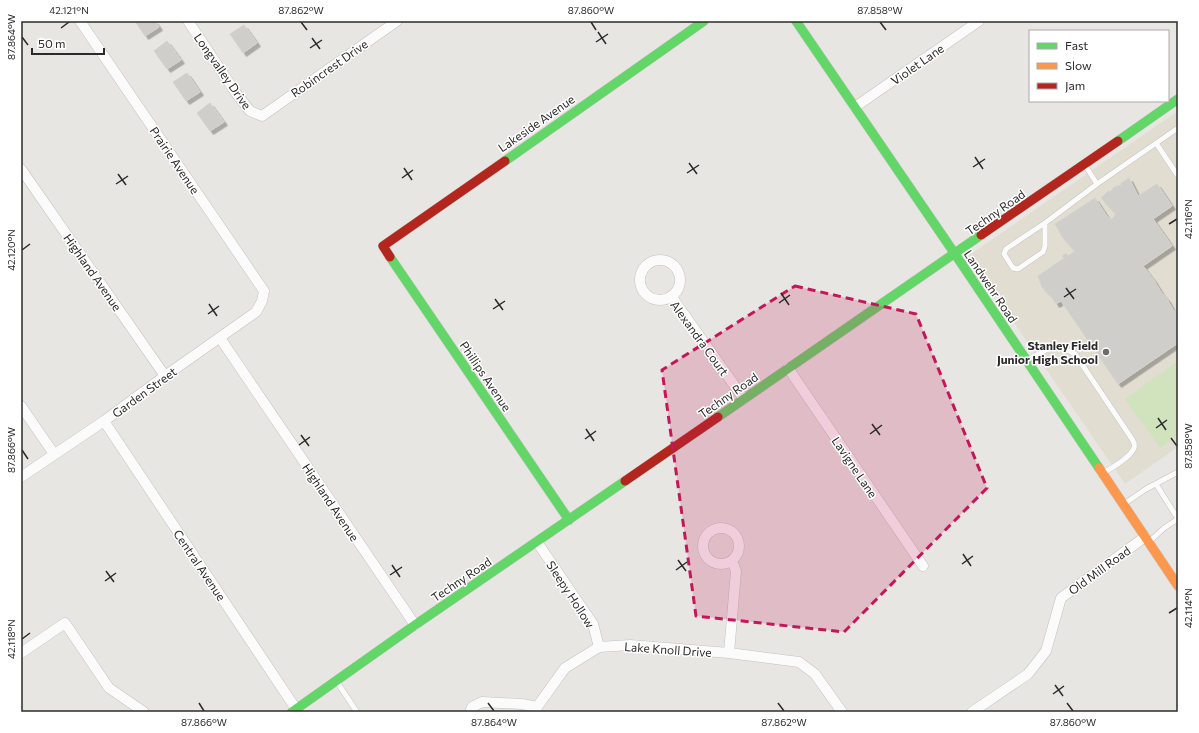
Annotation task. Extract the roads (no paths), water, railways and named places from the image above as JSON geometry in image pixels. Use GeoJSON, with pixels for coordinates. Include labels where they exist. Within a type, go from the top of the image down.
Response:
{"type":"FeatureCollection","features":[{"type":"Feature","properties":{"kind":"main road","name":"Lakeside Avenue"},"geometry":{"type":"LineString","coordinates":[[383,246],[704,21]]}},
{"type":"Feature","properties":{"kind":"main road","name":"Landwehr Road"},"geometry":{"type":"LineString","coordinates":[[796,21],[955,254],[1178,586]]}},
{"type":"Feature","properties":{"kind":"main road","name":"Techny Road"},"geometry":{"type":"LineString","coordinates":[[296,711],[415,625],[1178,99]]}},
{"type":"Feature","properties":{"kind":"main road","name":"Phillips Avenue"},"geometry":{"type":"LineString","coordinates":[[383,246],[569,520]]}},
{"type":"Feature","properties":{"kind":"street","name":"Prairie Avenue"},"geometry":{"type":"LineString","coordinates":[[80,21],[264,291],[262,301]]}},
{"type":"Feature","properties":{"kind":"street","name":"Longvalley Drive"},"geometry":{"type":"LineString","coordinates":[[188,21],[236,93],[250,111],[262,116]]}},
{"type":"Feature","properties":{"kind":"street","name":"Robincrest Drive"},"geometry":{"type":"LineString","coordinates":[[262,116],[397,21]]}},
{"type":"Feature","properties":{"kind":"street","name":"Violet Lane"},"geometry":{"type":"LineString","coordinates":[[855,107],[979,21]]}},
{"type":"Feature","properties":{"kind":"street","name":"Highland Avenue"},"geometry":{"type":"LineString","coordinates":[[21,169],[165,376]]}},
{"type":"Feature","properties":{"kind":"street","name":"Alexandra Court"},"geometry":{"type":"LineString","coordinates":[[671,296],[744,398]]}},
{"type":"Feature","properties":{"kind":"street","name":"Garden Street"},"geometry":{"type":"LineString","coordinates":[[21,477],[104,421],[256,312],[262,301]]}},
{"type":"Feature","properties":{"kind":"street","name":"Highland Avenue"},"geometry":{"type":"LineString","coordinates":[[220,338],[415,625]]}},
{"type":"Feature","properties":{"kind":"street","name":"Lavigne Lane"},"geometry":{"type":"LineString","coordinates":[[788,368],[923,566]]}},
{"type":"Feature","properties":{"kind":"street"},"geometry":{"type":"LineString","coordinates":[[21,406],[54,454]]}},
{"type":"Feature","properties":{"kind":"street","name":"Central Avenue"},"geometry":{"type":"LineString","coordinates":[[104,421],[296,711]]}},
{"type":"Feature","properties":{"kind":"street","name":"Old Mill Road"},"geometry":{"type":"LineString","coordinates":[[972,712],[1028,674],[1046,651],[1060,598],[1146,540]]}},
{"type":"Feature","properties":{"kind":"street","name":"Sleepy Hollow"},"geometry":{"type":"LineString","coordinates":[[537,542],[593,624],[599,647]]}},
{"type":"Feature","properties":{"kind":"street","name":"Lake Knoll Drive"},"geometry":{"type":"LineString","coordinates":[[729,653],[736,572],[732,561]]}},
{"type":"Feature","properties":{"kind":"street"},"geometry":{"type":"LineString","coordinates":[[21,653],[65,623],[109,688],[144,712]]}},
{"type":"Feature","properties":{"kind":"street","name":"Lake Knoll Drive"},"geometry":{"type":"LineString","coordinates":[[470,712],[472,707],[482,702],[522,704],[536,710],[565,668],[599,647],[630,645],[729,653],[799,662],[815,674],[842,712]]}},
{"type":"Feature","properties":{"kind":"lane"},"geometry":{"type":"LineString","coordinates":[[1045,223],[1045,246],[1043,252],[1018,269],[1014,268],[1004,254],[1006,249],[1178,128]]}},
{"type":"Feature","properties":{"kind":"lane"},"geometry":{"type":"LineString","coordinates":[[1156,143],[1178,176]]}},
{"type":"Feature","properties":{"kind":"lane"},"geometry":{"type":"LineString","coordinates":[[1084,165],[1097,184]]}},
{"type":"Feature","properties":{"kind":"lane"},"geometry":{"type":"LineString","coordinates":[[1026,361],[1052,347],[1066,348],[1075,354],[1128,432],[1134,444],[1134,449],[1123,460],[1102,474]]}},
{"type":"Feature","properties":{"kind":"lane"},"geometry":{"type":"LineString","coordinates":[[1123,505],[1178,472]]}},
{"type":"Feature","properties":{"kind":"lane"},"geometry":{"type":"LineString","coordinates":[[1146,540],[1178,519],[1156,484]]}},
{"type":"Feature","properties":{"kind":"lane"},"geometry":{"type":"LineString","coordinates":[[337,681],[357,712]]}},
{"type":"Feature","properties":{"kind":"place","name":"Stanley Field Junior High School"},"geometry":{"type":"Point","coordinates":[1106,352]}}]}
